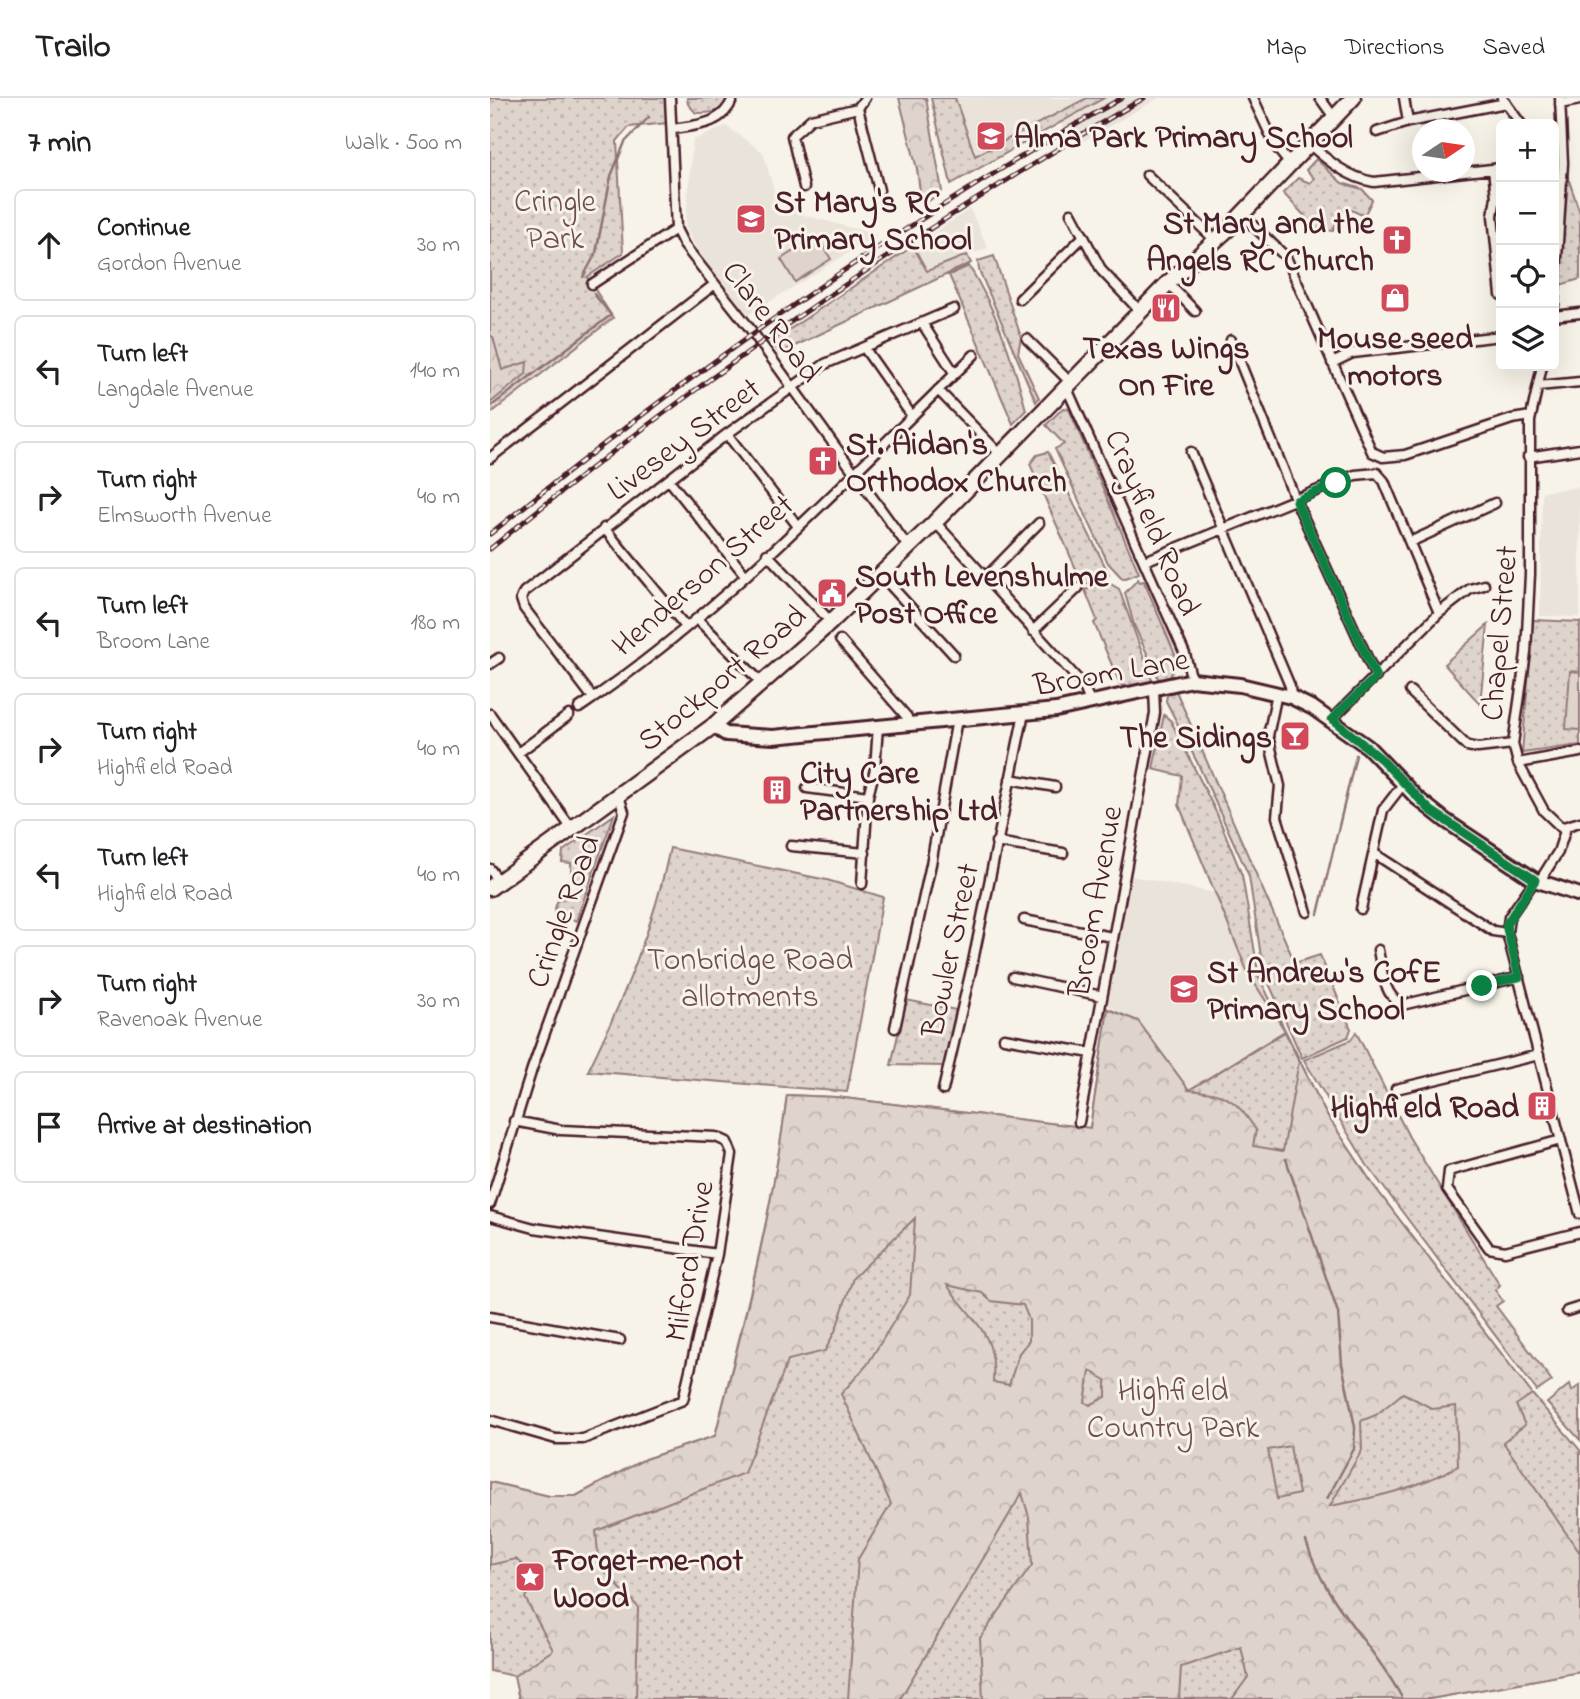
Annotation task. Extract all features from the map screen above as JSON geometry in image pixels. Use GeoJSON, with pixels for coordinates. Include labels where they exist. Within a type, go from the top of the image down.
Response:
{"type":"FeatureCollection","features":[{"type":"Feature","properties":{"kind":"highway","name":"Stockport Road"},"geometry":{"type":"LineString","coordinates":[[493,879],[619,796],[713,726],[763,684],[935,523],[1068,384],[1168,283],[1241,215],[1353,98]]}},
{"type":"Feature","properties":{"kind":"main road","name":"Broom Lane"},"geometry":{"type":"LineString","coordinates":[[713,726],[726,734],[761,737],[1024,713],[1091,704],[1186,682],[1240,685],[1291,697],[1332,719],[1368,747],[1430,810],[1537,881],[1580,895]]}},
{"type":"Feature","properties":{"kind":"street"},"geometry":{"type":"LineString","coordinates":[[592,284],[676,229],[670,98]]}},
{"type":"Feature","properties":{"kind":"street"},"geometry":{"type":"LineString","coordinates":[[672,129],[710,124],[728,111],[733,98]]}},
{"type":"Feature","properties":{"kind":"street"},"geometry":{"type":"LineString","coordinates":[[804,187],[792,136],[811,119],[858,108],[865,98]]}},
{"type":"Feature","properties":{"kind":"street"},"geometry":{"type":"LineString","coordinates":[[1253,98],[1276,147],[1289,163]]}},
{"type":"Feature","properties":{"kind":"street"},"geometry":{"type":"LineString","coordinates":[[1320,98],[1333,116]]}},
{"type":"Feature","properties":{"kind":"street"},"geometry":{"type":"LineString","coordinates":[[1404,98],[1408,121]]}},
{"type":"Feature","properties":{"kind":"street"},"geometry":{"type":"LineString","coordinates":[[1558,245],[1564,158],[1560,101],[1580,100]]}},
{"type":"Feature","properties":{"kind":"street"},"geometry":{"type":"LineString","coordinates":[[1377,132],[1408,121],[1504,101],[1517,119]]}},
{"type":"Feature","properties":{"kind":"street"},"geometry":{"type":"LineString","coordinates":[[858,108],[879,191]]}},
{"type":"Feature","properties":{"kind":"street"},"geometry":{"type":"LineString","coordinates":[[1308,143],[1336,167],[1360,180],[1374,182],[1496,168]]}},
{"type":"Feature","properties":{"kind":"street"},"geometry":{"type":"LineString","coordinates":[[1559,159],[1564,158]]}},
{"type":"Feature","properties":{"kind":"street"},"geometry":{"type":"LineString","coordinates":[[1147,175],[1215,240]]}},
{"type":"Feature","properties":{"kind":"street"},"geometry":{"type":"LineString","coordinates":[[1496,246],[1493,216],[1497,182]]}},
{"type":"Feature","properties":{"kind":"street"},"geometry":{"type":"LineString","coordinates":[[1071,213],[1102,271],[1140,311]]}},
{"type":"Feature","properties":{"kind":"street"},"geometry":{"type":"LineString","coordinates":[[1241,215],[1286,257],[1372,452],[1394,458],[1512,419],[1531,416]]}},
{"type":"Feature","properties":{"kind":"street","name":"Clare Road"},"geometry":{"type":"LineString","coordinates":[[676,229],[684,245],[792,386],[909,548]]}},
{"type":"Feature","properties":{"kind":"street"},"geometry":{"type":"LineString","coordinates":[[1020,299],[1084,236]]}},
{"type":"Feature","properties":{"kind":"street"},"geometry":{"type":"LineString","coordinates":[[1168,283],[1195,311]]}},
{"type":"Feature","properties":{"kind":"street"},"geometry":{"type":"LineString","coordinates":[[490,458],[715,284]]}},
{"type":"Feature","properties":{"kind":"street","name":"Livesey Street"},"geometry":{"type":"LineString","coordinates":[[593,698],[524,608],[521,599],[524,592],[727,434],[825,364],[954,309]]}},
{"type":"Feature","properties":{"kind":"street"},"geometry":{"type":"LineString","coordinates":[[1559,315],[1580,313]]}},
{"type":"Feature","properties":{"kind":"street"},"geometry":{"type":"LineString","coordinates":[[922,323],[956,374]]}},
{"type":"Feature","properties":{"kind":"street"},"geometry":{"type":"LineString","coordinates":[[1332,363],[1353,353],[1496,338]]}},
{"type":"Feature","properties":{"kind":"street"},"geometry":{"type":"LineString","coordinates":[[1027,339],[1068,384]]}},
{"type":"Feature","properties":{"kind":"street"},"geometry":{"type":"LineString","coordinates":[[1231,340],[1296,501],[1376,677]]}},
{"type":"Feature","properties":{"kind":"street"},"geometry":{"type":"LineString","coordinates":[[865,349],[912,416]]}},
{"type":"Feature","properties":{"kind":"street","name":"Henderson Street"},"geometry":{"type":"LineString","coordinates":[[579,708],[697,619],[854,474],[974,355]]}},
{"type":"Feature","properties":{"kind":"street","name":"Chapel Street"},"geometry":{"type":"LineString","coordinates":[[1541,371],[1531,416],[1528,457],[1532,500],[1526,653],[1513,744],[1518,763],[1544,811],[1563,827]]}},
{"type":"Feature","properties":{"kind":"street"},"geometry":{"type":"LineString","coordinates":[[1538,386],[1580,382]]}},
{"type":"Feature","properties":{"kind":"street","name":"Crayfield Road"},"geometry":{"type":"LineString","coordinates":[[1068,384],[1185,654],[1186,682]]}},
{"type":"Feature","properties":{"kind":"street"},"geometry":{"type":"LineString","coordinates":[[939,390],[1000,454]]}},
{"type":"Feature","properties":{"kind":"street"},"geometry":{"type":"LineString","coordinates":[[727,434],[797,525]]}},
{"type":"Feature","properties":{"kind":"street"},"geometry":{"type":"LineString","coordinates":[[1528,457],[1580,449]]}},
{"type":"Feature","properties":{"kind":"street"},"geometry":{"type":"LineString","coordinates":[[1191,452],[1290,686],[1291,697]]}},
{"type":"Feature","properties":{"kind":"street"},"geometry":{"type":"LineString","coordinates":[[1145,561],[1356,475],[1377,473],[1384,481],[1439,613]]}},
{"type":"Feature","properties":{"kind":"street"},"geometry":{"type":"LineString","coordinates":[[669,480],[745,575]]}},
{"type":"Feature","properties":{"kind":"street"},"geometry":{"type":"LineString","coordinates":[[1410,542],[1495,503]]}},
{"type":"Feature","properties":{"kind":"street"},"geometry":{"type":"LineString","coordinates":[[935,523],[1083,685],[1091,704]]}},
{"type":"Feature","properties":{"kind":"street"},"geometry":{"type":"LineString","coordinates":[[985,578],[1039,523]]}},
{"type":"Feature","properties":{"kind":"street"},"geometry":{"type":"LineString","coordinates":[[604,528],[686,627]]}},
{"type":"Feature","properties":{"kind":"street"},"geometry":{"type":"LineString","coordinates":[[767,554],[831,622]]}},
{"type":"Feature","properties":{"kind":"street"},"geometry":{"type":"LineString","coordinates":[[881,575],[954,655]]}},
{"type":"Feature","properties":{"kind":"street"},"geometry":{"type":"LineString","coordinates":[[1332,719],[1439,613],[1470,589],[1484,585]]}},
{"type":"Feature","properties":{"kind":"street"},"geometry":{"type":"LineString","coordinates":[[1033,631],[1078,588]]}},
{"type":"Feature","properties":{"kind":"street"},"geometry":{"type":"LineString","coordinates":[[697,619],[763,684]]}},
{"type":"Feature","properties":{"kind":"street"},"geometry":{"type":"LineString","coordinates":[[840,640],[906,717],[908,723]]}},
{"type":"Feature","properties":{"kind":"street"},"geometry":{"type":"LineString","coordinates":[[490,664],[499,657]]}},
{"type":"Feature","properties":{"kind":"street","name":"Broom Avenue"},"geometry":{"type":"LineString","coordinates":[[1079,1122],[1156,705],[1151,691]]}},
{"type":"Feature","properties":{"kind":"street"},"geometry":{"type":"LineString","coordinates":[[1410,691],[1467,746],[1513,744]]}},
{"type":"Feature","properties":{"kind":"street"},"geometry":{"type":"LineString","coordinates":[[1277,693],[1268,743],[1280,786],[1278,817],[1307,912]]}},
{"type":"Feature","properties":{"kind":"street","name":"Bowler Street"},"geometry":{"type":"LineString","coordinates":[[943,1090],[972,966],[1024,713]]}},
{"type":"Feature","properties":{"kind":"street"},"geometry":{"type":"LineString","coordinates":[[490,714],[572,829]]}},
{"type":"Feature","properties":{"kind":"street"},"geometry":{"type":"LineString","coordinates":[[518,753],[569,715]]}},
{"type":"Feature","properties":{"kind":"street"},"geometry":{"type":"LineString","coordinates":[[895,1028],[931,864],[957,719]]}},
{"type":"Feature","properties":{"kind":"street"},"geometry":{"type":"LineString","coordinates":[[862,884],[868,796],[875,769],[878,726]]}},
{"type":"Feature","properties":{"kind":"street"},"geometry":{"type":"LineString","coordinates":[[1518,763],[1580,752]]}},
{"type":"Feature","properties":{"kind":"street"},"geometry":{"type":"LineString","coordinates":[[1010,779],[1055,787]]}},
{"type":"Feature","properties":{"kind":"street"},"geometry":{"type":"LineString","coordinates":[[1361,909],[1383,810],[1404,783]]}},
{"type":"Feature","properties":{"kind":"street"},"geometry":{"type":"LineString","coordinates":[[807,788],[868,796]]}},
{"type":"Feature","properties":{"kind":"street","name":"Cringle Road"},"geometry":{"type":"LineString","coordinates":[[490,1204],[514,1121],[624,812],[619,796]]}},
{"type":"Feature","properties":{"kind":"street"},"geometry":{"type":"LineString","coordinates":[[1535,815],[1544,811]]}},
{"type":"Feature","properties":{"kind":"street"},"geometry":{"type":"LineString","coordinates":[[1580,822],[1563,827],[1564,839],[1537,881],[1509,917],[1507,933],[1580,1214]]}},
{"type":"Feature","properties":{"kind":"street"},"geometry":{"type":"LineString","coordinates":[[996,842],[1063,853]]}},
{"type":"Feature","properties":{"kind":"street"},"geometry":{"type":"LineString","coordinates":[[791,846],[865,853]]}},
{"type":"Feature","properties":{"kind":"street"},"geometry":{"type":"LineString","coordinates":[[1375,854],[1493,931],[1507,933]]}},
{"type":"Feature","properties":{"kind":"street"},"geometry":{"type":"LineString","coordinates":[[1301,887],[1311,881]]}},
{"type":"Feature","properties":{"kind":"street"},"geometry":{"type":"LineString","coordinates":[[1024,920],[1112,937]]}},
{"type":"Feature","properties":{"kind":"street"},"geometry":{"type":"LineString","coordinates":[[1378,950],[1385,962],[1391,998],[1402,1005],[1519,977]]}},
{"type":"Feature","properties":{"kind":"street"},"geometry":{"type":"LineString","coordinates":[[1013,977],[1102,996]]}},
{"type":"Feature","properties":{"kind":"street"},"geometry":{"type":"LineString","coordinates":[[1004,1038],[1091,1053]]}},
{"type":"Feature","properties":{"kind":"street"},"geometry":{"type":"LineString","coordinates":[[1396,1089],[1539,1055]]}},
{"type":"Feature","properties":{"kind":"street","name":"Milford Drive"},"geometry":{"type":"LineString","coordinates":[[490,1420],[556,1439],[583,1439],[679,1404],[690,1382],[717,1254],[732,1154],[722,1138],[561,1130],[514,1121]]}},
{"type":"Feature","properties":{"kind":"street"},"geometry":{"type":"LineString","coordinates":[[1561,1140],[1449,1171],[1447,1189],[1489,1248],[1505,1251],[1580,1232]]}},
{"type":"Feature","properties":{"kind":"street"},"geometry":{"type":"LineString","coordinates":[[490,1216],[534,1228],[717,1254]]}},
{"type":"Feature","properties":{"kind":"street"},"geometry":{"type":"LineString","coordinates":[[1567,1311],[1580,1307]]}},
{"type":"Feature","properties":{"kind":"street"},"geometry":{"type":"LineString","coordinates":[[490,1317],[620,1340]]}},
{"type":"Feature","properties":{"kind":"shaded area","name":"Alma Park Primary School"},"geometry":{"type":"Polygon","coordinates":[[[955,98],[1159,98],[1075,146],[1055,115],[975,156],[955,98]]]}},
{"type":"Feature","properties":{"kind":"shaded area","name":"St Mary's RC Primary School"},"geometry":{"type":"Polygon","coordinates":[[[726,126],[763,152],[779,208],[877,235],[748,315],[697,250],[685,226],[693,140],[726,126]]]}},
{"type":"Feature","properties":{"kind":"shaded area"},"geometry":{"type":"Polygon","coordinates":[[[970,209],[988,248],[927,271],[913,246],[970,209]]]}},
{"type":"Feature","properties":{"kind":"shaded area"},"geometry":{"type":"Polygon","coordinates":[[[1580,487],[1580,617],[1540,616],[1542,492],[1580,487]]]}},
{"type":"Feature","properties":{"kind":"shaded area","name":"St Andrew's CofE Primary School"},"geometry":{"type":"Polygon","coordinates":[[[1131,876],[1216,893],[1248,973],[1285,1031],[1189,1090],[1138,1021],[1107,1005],[1131,876]]]}},
{"type":"Feature","properties":{"kind":"green space","name":"Cringle Park"},"geometry":{"type":"Polygon","coordinates":[[[490,98],[665,98],[667,123],[629,127],[617,141],[623,253],[587,277],[613,318],[490,414],[490,98]]]}},
{"type":"Feature","properties":{"kind":"green space"},"geometry":{"type":"Polygon","coordinates":[[[687,98],[728,98],[719,110],[696,113],[688,104],[687,98]]]}},
{"type":"Feature","properties":{"kind":"green space"},"geometry":{"type":"Polygon","coordinates":[[[899,98],[926,98],[942,191],[922,206],[917,169],[899,98]]]}},
{"type":"Feature","properties":{"kind":"green space"},"geometry":{"type":"Polygon","coordinates":[[[931,98],[955,98],[975,156],[1087,98],[1104,98],[951,184],[931,98]]]}},
{"type":"Feature","properties":{"kind":"green space"},"geometry":{"type":"Polygon","coordinates":[[[1316,159],[1342,183],[1362,189],[1372,200],[1364,216],[1347,208],[1337,220],[1333,231],[1317,229],[1283,193],[1298,178],[1310,183],[1314,178],[1306,170],[1316,159]]]}},
{"type":"Feature","properties":{"kind":"green space"},"geometry":{"type":"Polygon","coordinates":[[[1563,163],[1580,213],[1580,279],[1559,285],[1563,163]]]}},
{"type":"Feature","properties":{"kind":"green space"},"geometry":{"type":"Polygon","coordinates":[[[817,236],[831,259],[795,282],[781,259],[817,236]]]}},
{"type":"Feature","properties":{"kind":"green space"},"geometry":{"type":"Polygon","coordinates":[[[913,246],[927,271],[967,255],[971,263],[780,353],[771,342],[913,246]]]}},
{"type":"Feature","properties":{"kind":"green space"},"geometry":{"type":"Polygon","coordinates":[[[994,256],[1021,337],[1018,353],[1039,398],[1036,402],[979,270],[978,261],[994,256]]]}},
{"type":"Feature","properties":{"kind":"green space"},"geometry":{"type":"Polygon","coordinates":[[[969,266],[995,317],[1021,392],[1026,410],[1013,424],[949,275],[969,266]]]}},
{"type":"Feature","properties":{"kind":"green space"},"geometry":{"type":"Polygon","coordinates":[[[490,335],[493,337],[502,370],[527,362],[526,374],[490,403],[490,335]]]}},
{"type":"Feature","properties":{"kind":"green space"},"geometry":{"type":"Polygon","coordinates":[[[1063,408],[1069,409],[1139,573],[1123,579],[1108,563],[1055,449],[1064,444],[1046,425],[1063,408]]]}},
{"type":"Feature","properties":{"kind":"green space"},"geometry":{"type":"Polygon","coordinates":[[[1048,452],[1109,574],[1103,580],[1083,585],[1030,464],[1037,455],[1048,452]]]}},
{"type":"Feature","properties":{"kind":"green space"},"geometry":{"type":"Polygon","coordinates":[[[1138,579],[1140,582],[1144,581],[1177,659],[1170,677],[1159,680],[1134,625],[1125,593],[1138,579]]]}},
{"type":"Feature","properties":{"kind":"green space"},"geometry":{"type":"Polygon","coordinates":[[[1109,583],[1119,589],[1153,683],[1125,687],[1120,684],[1094,623],[1097,620],[1085,590],[1109,583]]]}},
{"type":"Feature","properties":{"kind":"green space"},"geometry":{"type":"Polygon","coordinates":[[[1533,620],[1580,622],[1580,745],[1522,753],[1533,620]]]}},
{"type":"Feature","properties":{"kind":"green space"},"geometry":{"type":"Polygon","coordinates":[[[1488,625],[1480,704],[1444,664],[1488,625]]]}},
{"type":"Feature","properties":{"kind":"green space"},"geometry":{"type":"Polygon","coordinates":[[[1570,671],[1580,672],[1580,730],[1566,729],[1570,671]]]}},
{"type":"Feature","properties":{"kind":"green space"},"geometry":{"type":"Polygon","coordinates":[[[1176,691],[1295,963],[1320,955],[1351,1029],[1348,1037],[1302,1058],[1263,970],[1249,876],[1166,701],[1167,695],[1176,691]]]}},
{"type":"Feature","properties":{"kind":"green space","name":"Highfield Country Park"},"geometry":{"type":"Polygon","coordinates":[[[1164,715],[1171,721],[1217,814],[1242,875],[1259,977],[1325,1112],[1374,1186],[1532,1394],[1580,1450],[1580,1672],[1430,1699],[519,1699],[514,1676],[490,1671],[490,1482],[549,1496],[576,1496],[645,1459],[715,1436],[765,1224],[787,1095],[836,1097],[1090,1128],[1108,1009],[1138,1021],[1189,1090],[1285,1031],[1248,973],[1179,805],[1182,776],[1153,769],[1164,715]]]}},
{"type":"Feature","properties":{"kind":"green space"},"geometry":{"type":"Polygon","coordinates":[[[614,815],[576,921],[554,912],[557,902],[581,886],[571,872],[571,863],[562,862],[563,851],[614,815]]]}},
{"type":"Feature","properties":{"kind":"green space","name":"Tonbridge Road allotments"},"geometry":{"type":"Polygon","coordinates":[[[670,848],[827,880],[883,897],[847,1092],[588,1071],[636,962],[655,906],[670,848]]]}},
{"type":"Feature","properties":{"kind":"green space"},"geometry":{"type":"Polygon","coordinates":[[[906,1000],[956,1010],[944,1066],[891,1065],[906,1000]]]}},
{"type":"Feature","properties":{"kind":"green space","name":"Highfield Country Park"},"geometry":{"type":"Polygon","coordinates":[[[1108,1009],[1138,1021],[1189,1090],[1285,1031],[1325,1112],[1374,1186],[1532,1394],[1516,1405],[1525,1425],[1503,1442],[1580,1553],[1580,1672],[1430,1699],[1232,1699],[1248,1677],[1241,1647],[1181,1667],[1179,1699],[983,1699],[980,1638],[1032,1565],[1029,1517],[1022,1493],[900,1699],[848,1699],[858,1559],[891,1504],[841,1394],[867,1365],[910,1295],[915,1218],[853,1278],[836,1329],[825,1351],[788,1360],[744,1473],[596,1531],[599,1566],[638,1607],[636,1699],[519,1699],[514,1676],[553,1650],[525,1598],[534,1576],[516,1559],[490,1565],[490,1482],[549,1496],[576,1496],[645,1459],[715,1436],[766,1224],[787,1095],[836,1097],[1090,1128],[1108,1009]],[[1285,1032],[1189,1090],[1212,1093],[1229,1099],[1242,1110],[1256,1130],[1253,1146],[1283,1151],[1299,1061],[1285,1032]],[[947,1285],[974,1319],[991,1351],[993,1382],[1009,1385],[1019,1353],[1029,1341],[1029,1320],[1023,1305],[991,1301],[982,1293],[947,1285]],[[1090,1371],[1085,1402],[1090,1405],[1106,1397],[1106,1380],[1090,1371]],[[1403,1393],[1376,1415],[1361,1421],[1362,1450],[1330,1506],[1396,1491],[1458,1466],[1456,1406],[1433,1409],[1403,1393]],[[1290,1446],[1268,1450],[1277,1499],[1299,1494],[1290,1446]]]}},
{"type":"Feature","properties":{"kind":"green space"},"geometry":{"type":"Polygon","coordinates":[[[1356,1032],[1409,1137],[1500,1285],[1495,1290],[1503,1301],[1496,1306],[1552,1381],[1537,1391],[1367,1165],[1304,1060],[1351,1040],[1356,1032]]]}},
{"type":"Feature","properties":{"kind":"green space"},"geometry":{"type":"Polygon","coordinates":[[[1570,1384],[1572,1391],[1580,1385],[1580,1440],[1547,1403],[1570,1384]]]}},
{"type":"Feature","properties":{"kind":"waterway"},"geometry":{"type":"LineString","coordinates":[[583,277],[596,253],[611,176],[625,142],[649,117]]}},
{"type":"Feature","properties":{"kind":"waterway"},"geometry":{"type":"LineString","coordinates":[[490,407],[611,315],[594,294]]}},
{"type":"Feature","properties":{"kind":"waterway"},"geometry":{"type":"LineString","coordinates":[[1318,914],[1356,755]]}},
{"type":"Feature","properties":{"kind":"waterway"},"geometry":{"type":"LineString","coordinates":[[1286,1159],[1338,1313],[1342,1364],[1355,1427],[1354,1449],[1327,1499]]}},
{"type":"Feature","properties":{"kind":"waterway"},"geometry":{"type":"LineString","coordinates":[[1306,1541],[1314,1563],[1336,1603],[1401,1696]]}},
{"type":"Feature","properties":{"kind":"railway"},"geometry":{"type":"LineString","coordinates":[[490,534],[641,416],[797,302],[957,196],[1122,98]]}},
{"type":"Feature","properties":{"kind":"railway"},"geometry":{"type":"LineString","coordinates":[[490,549],[647,426],[808,310],[974,201],[1144,98]]}},
{"type":"Feature","properties":{"kind":"place","name":"Alma Park Primary School"},"geometry":{"type":"Point","coordinates":[991,136]}},
{"type":"Feature","properties":{"kind":"place","name":"St Mary's RC Primary School"},"geometry":{"type":"Point","coordinates":[751,219]}},
{"type":"Feature","properties":{"kind":"place","name":"St Mary and the Angels RC Church"},"geometry":{"type":"Point","coordinates":[1397,240]}},
{"type":"Feature","properties":{"kind":"place","name":"Mouse seed motors"},"geometry":{"type":"Point","coordinates":[1395,298]}},
{"type":"Feature","properties":{"kind":"place","name":"Texas Wings On Fire"},"geometry":{"type":"Point","coordinates":[1166,308]}},
{"type":"Feature","properties":{"kind":"place","name":"St. Aidan's Orthodox Church"},"geometry":{"type":"Point","coordinates":[823,461]}},
{"type":"Feature","properties":{"kind":"place","name":"South Levenshulme Post Office"},"geometry":{"type":"Point","coordinates":[832,593]}},
{"type":"Feature","properties":{"kind":"place","name":"The Sidings"},"geometry":{"type":"Point","coordinates":[1295,736]}},
{"type":"Feature","properties":{"kind":"place","name":"City Care Partnership Ltd"},"geometry":{"type":"Point","coordinates":[777,790]}},
{"type":"Feature","properties":{"kind":"place","name":"St Andrew's CofE Primary School"},"geometry":{"type":"Point","coordinates":[1184,989]}},
{"type":"Feature","properties":{"kind":"place","name":"Highfield Road"},"geometry":{"type":"Point","coordinates":[1542,1106]}},
{"type":"Feature","properties":{"kind":"place","name":"Forget-me-not Wood"},"geometry":{"type":"Point","coordinates":[530,1577]}},
{"type":"Feature","properties":{"kind":"route"},"geometry":{"type":"LineString","coordinates":[[1336,483],[1296,501],[1376,677],[1332,719],[1362,741],[1430,810],[1535,880],[1506,925],[1519,977],[1482,986]]}}]}
